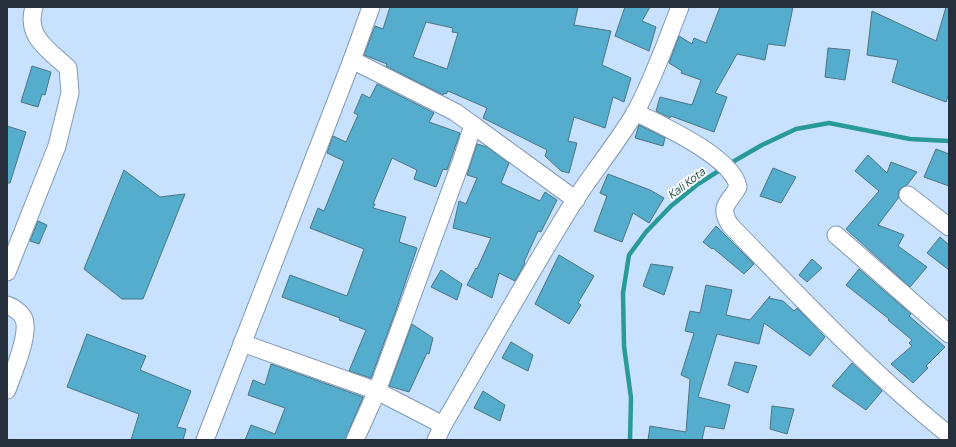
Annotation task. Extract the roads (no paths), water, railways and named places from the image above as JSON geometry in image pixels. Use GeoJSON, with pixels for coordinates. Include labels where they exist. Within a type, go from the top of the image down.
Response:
{"type":"FeatureCollection","features":[{"type":"Feature","properties":{"kind":"street"},"geometry":{"type":"LineString","coordinates":[[7,272],[57,146],[70,93],[68,68],[36,37],[31,25],[34,7]]}},
{"type":"Feature","properties":{"kind":"street"},"geometry":{"type":"LineString","coordinates":[[205,440],[352,60],[371,7]]}},
{"type":"Feature","properties":{"kind":"street"},"geometry":{"type":"LineString","coordinates":[[242,343],[377,391],[440,432],[520,292],[576,200],[635,112],[659,60],[680,7]]}},
{"type":"Feature","properties":{"kind":"street"},"geometry":{"type":"LineString","coordinates":[[352,60],[455,112],[576,200]]}},
{"type":"Feature","properties":{"kind":"street"},"geometry":{"type":"LineString","coordinates":[[635,112],[715,156],[737,181],[738,187],[724,210],[725,217],[730,225],[873,369],[943,435]]}},
{"type":"Feature","properties":{"kind":"street"},"geometry":{"type":"LineString","coordinates":[[355,440],[377,391],[473,126]]}},
{"type":"Feature","properties":{"kind":"street"},"geometry":{"type":"LineString","coordinates":[[908,195],[949,227]]}},
{"type":"Feature","properties":{"kind":"street"},"geometry":{"type":"LineString","coordinates":[[836,235],[949,334]]}},
{"type":"Feature","properties":{"kind":"street"},"geometry":{"type":"LineString","coordinates":[[7,305],[16,309],[25,322],[24,337],[7,390]]}},
{"type":"Feature","properties":{"kind":"waterway","name":"Kali Kota"},"geometry":{"type":"LineString","coordinates":[[630,440],[631,398],[624,346],[623,293],[629,255],[646,232],[671,206],[698,184],[736,160],[762,145],[796,129],[829,123],[910,139],[949,141]]}}]}
